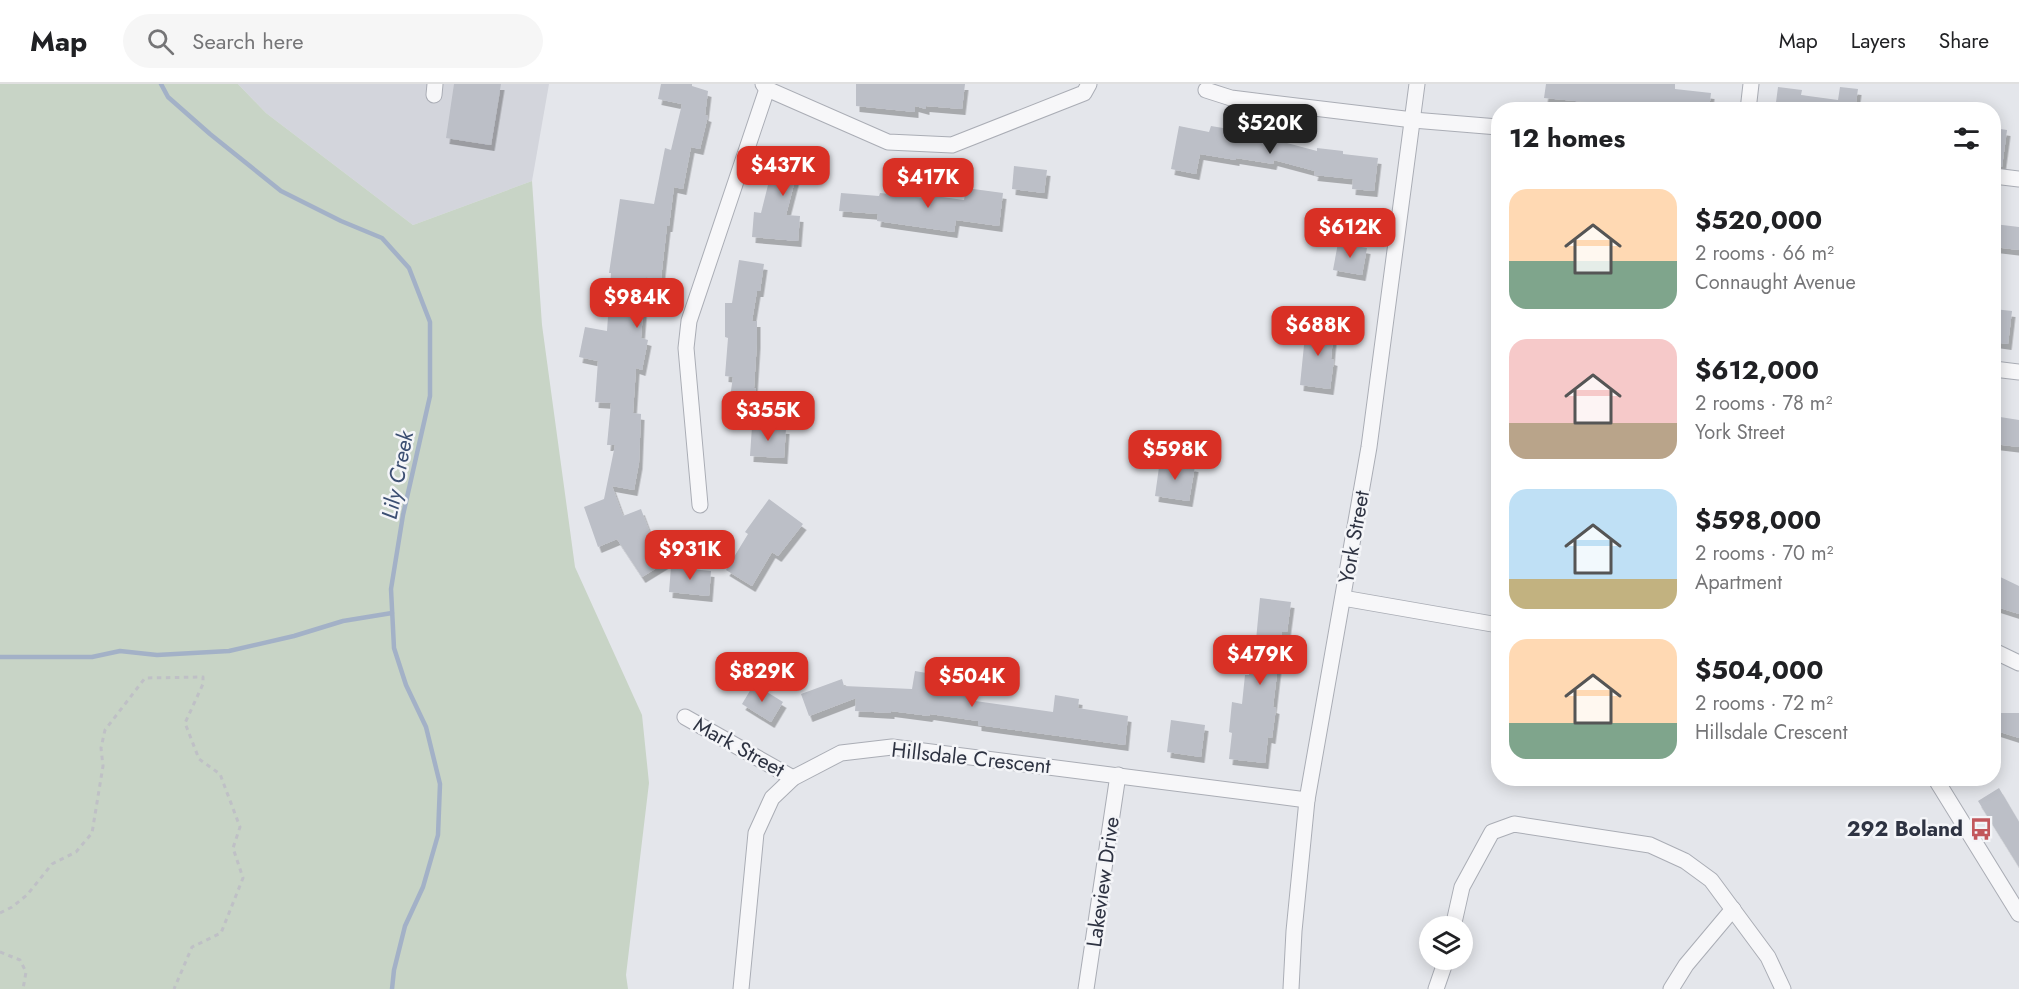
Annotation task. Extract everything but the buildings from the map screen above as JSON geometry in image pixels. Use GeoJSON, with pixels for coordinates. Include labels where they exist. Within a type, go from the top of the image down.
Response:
{"type":"FeatureCollection","features":[{"type":"Feature","properties":{"kind":"street","name":"York Street"},"geometry":{"type":"LineString","coordinates":[[1291,989],[1294,931],[1307,800],[1370,447],[1417,84]]}},
{"type":"Feature","properties":{"kind":"street"},"geometry":{"type":"LineString","coordinates":[[1749,102],[1751,84]]}},
{"type":"Feature","properties":{"kind":"street"},"geometry":{"type":"LineString","coordinates":[[700,505],[686,348],[689,321],[765,87],[888,142],[952,145],[1087,88]]}},
{"type":"Feature","properties":{"kind":"street"},"geometry":{"type":"LineString","coordinates":[[1206,90],[1232,98],[1413,120],[1491,126]]}},
{"type":"Feature","properties":{"kind":"street"},"geometry":{"type":"LineString","coordinates":[[2001,177],[2019,179]]}},
{"type":"Feature","properties":{"kind":"street"},"geometry":{"type":"LineString","coordinates":[[2001,370],[2019,372]]}},
{"type":"Feature","properties":{"kind":"street"},"geometry":{"type":"LineString","coordinates":[[1343,598],[1491,624]]}},
{"type":"Feature","properties":{"kind":"street"},"geometry":{"type":"LineString","coordinates":[[2001,654],[2019,663]]}},
{"type":"Feature","properties":{"kind":"street","name":"Mark Street"},"geometry":{"type":"LineString","coordinates":[[685,717],[793,778]]}},
{"type":"Feature","properties":{"kind":"street","name":"Hillsdale Crescent"},"geometry":{"type":"LineString","coordinates":[[741,989],[756,833],[772,798],[793,778],[841,753],[892,747],[1307,800]]}},
{"type":"Feature","properties":{"kind":"street","name":"Lakeview Drive"},"geometry":{"type":"LineString","coordinates":[[1086,989],[1118,775]]}},
{"type":"Feature","properties":{"kind":"street"},"geometry":{"type":"LineString","coordinates":[[1940,786],[2019,914]]}},
{"type":"Feature","properties":{"kind":"street"},"geometry":{"type":"LineString","coordinates":[[1455,916],[1462,887],[1492,832],[1514,824],[1650,845],[1685,861],[1711,880],[1768,957],[1783,989]]}},
{"type":"Feature","properties":{"kind":"street"},"geometry":{"type":"LineString","coordinates":[[1671,989],[1686,965],[1733,909]]}},
{"type":"Feature","properties":{"kind":"street"},"geometry":{"type":"LineString","coordinates":[[1436,989],[1443,970]]}},
{"type":"Feature","properties":{"kind":"path"},"geometry":{"type":"LineString","coordinates":[[0,913],[27,895],[52,864],[76,852],[92,833],[104,766],[101,747],[105,730],[145,678],[203,677],[203,684],[185,723],[199,759],[220,774],[240,826],[233,848],[243,878],[221,933],[192,946],[174,989]]}},
{"type":"Feature","properties":{"kind":"path"},"geometry":{"type":"LineString","coordinates":[[0,952],[20,960],[26,972],[22,989]]}},
{"type":"Feature","properties":{"kind":"shaded area"},"geometry":{"type":"Polygon","coordinates":[[[238,84],[549,84],[532,181],[413,225],[266,113],[238,84]]]}},
{"type":"Feature","properties":{"kind":"green space"},"geometry":{"type":"Polygon","coordinates":[[[0,84],[238,84],[266,113],[413,225],[532,181],[542,325],[575,567],[642,715],[649,783],[626,975],[628,989],[0,989],[0,84]]]}},
{"type":"Feature","properties":{"kind":"waterway","name":"Lily Creek"},"geometry":{"type":"LineString","coordinates":[[161,84],[168,97],[281,191],[341,221],[382,238],[409,268],[430,322],[430,396],[403,515],[391,589],[394,648],[406,685],[426,727],[440,784],[438,835],[423,887],[405,926],[394,970],[392,989]]}},
{"type":"Feature","properties":{"kind":"waterway"},"geometry":{"type":"LineString","coordinates":[[0,657],[92,657],[120,651],[157,655],[229,651],[294,636],[343,621],[392,613]]}},
{"type":"Feature","properties":{"kind":"place","name":"292 Boland"},"geometry":{"type":"Point","coordinates":[1981,829]}}]}
